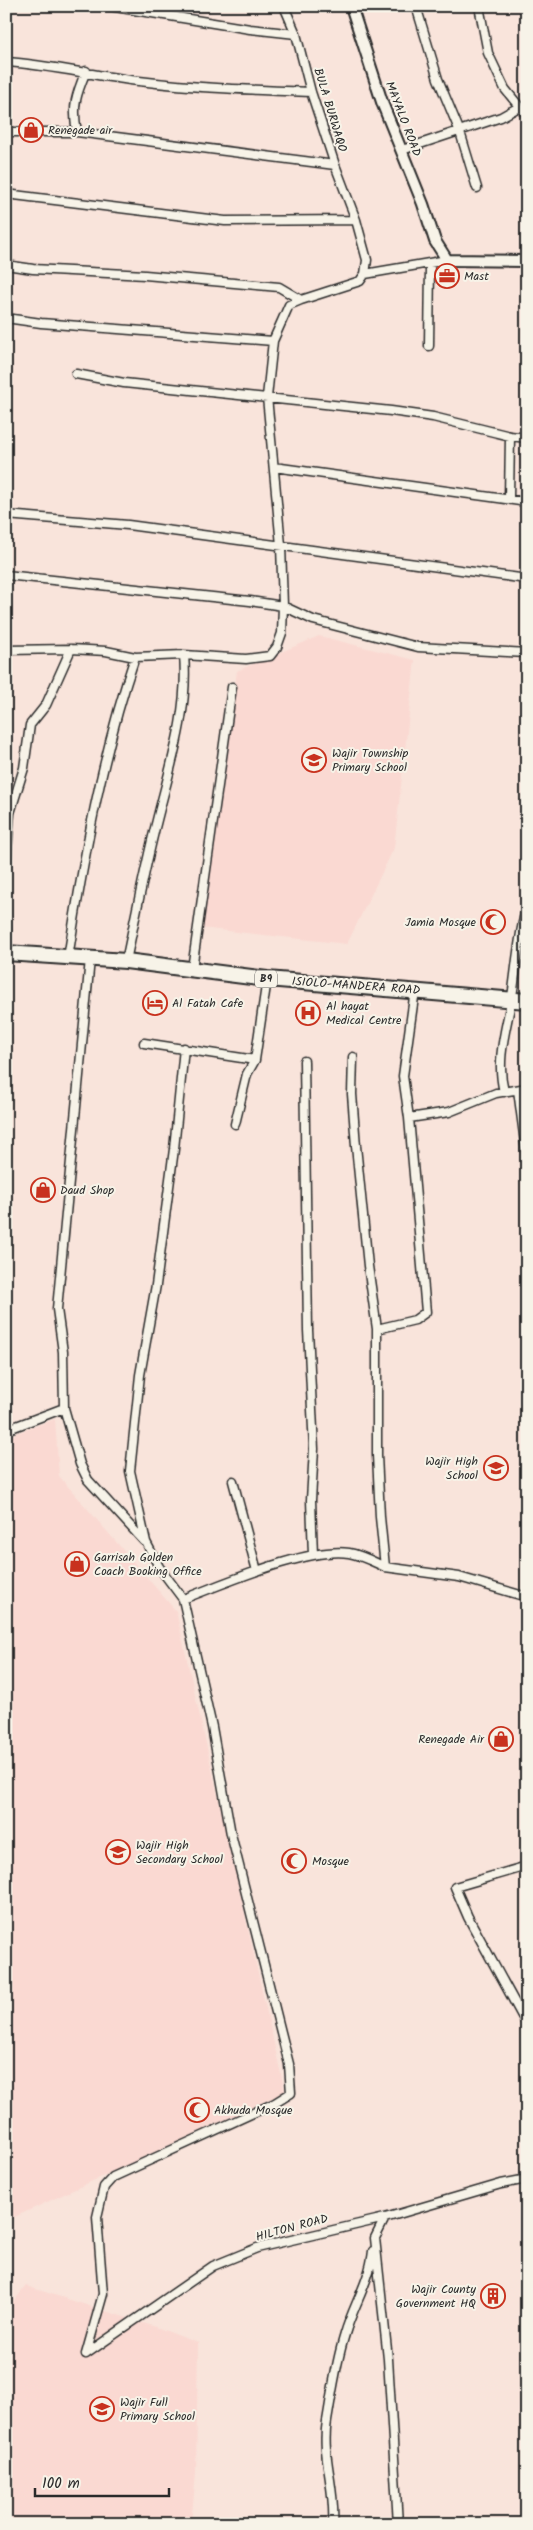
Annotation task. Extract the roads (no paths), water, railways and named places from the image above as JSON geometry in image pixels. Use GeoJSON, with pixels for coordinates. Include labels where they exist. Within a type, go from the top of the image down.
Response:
{"type":"FeatureCollection","features":[{"type":"Feature","properties":{"kind":"highway","name":"ISIOLO-MANDERA ROAD"},"geometry":{"type":"LineString","coordinates":[[6,953],[126,961],[267,979],[512,998],[527,1001]]}},
{"type":"Feature","properties":{"kind":"street"},"geometry":{"type":"LineString","coordinates":[[108,6],[250,29],[296,34]]}},
{"type":"Feature","properties":{"kind":"street","name":"BULA BURWAQO"},"geometry":{"type":"LineString","coordinates":[[284,6],[296,34],[311,92],[335,165],[356,220],[368,260],[365,274]]}},
{"type":"Feature","properties":{"kind":"street","name":"MAYALO ROAD"},"geometry":{"type":"LineString","coordinates":[[351,6],[383,105],[402,150],[435,241],[447,260]]}},
{"type":"Feature","properties":{"kind":"street"},"geometry":{"type":"LineString","coordinates":[[416,6],[438,79],[460,132],[477,188]]}},
{"type":"Feature","properties":{"kind":"street"},"geometry":{"type":"LineString","coordinates":[[479,6],[488,53],[505,89],[527,116]]}},
{"type":"Feature","properties":{"kind":"street"},"geometry":{"type":"LineString","coordinates":[[6,62],[86,71],[137,81],[213,88],[311,92]]}},
{"type":"Feature","properties":{"kind":"street"},"geometry":{"type":"LineString","coordinates":[[77,132],[74,117],[74,100],[86,71]]}},
{"type":"Feature","properties":{"kind":"street"},"geometry":{"type":"LineString","coordinates":[[402,150],[501,117],[519,107]]}},
{"type":"Feature","properties":{"kind":"street"},"geometry":{"type":"LineString","coordinates":[[6,132],[77,132],[335,165]]}},
{"type":"Feature","properties":{"kind":"street"},"geometry":{"type":"LineString","coordinates":[[6,194],[225,221],[356,220]]}},
{"type":"Feature","properties":{"kind":"street"},"geometry":{"type":"LineString","coordinates":[[6,650],[71,649],[106,651],[135,657],[184,655],[246,659],[270,656],[277,647],[282,633],[283,606],[281,545],[267,397],[273,342],[290,305],[349,286],[360,281],[365,274],[430,265],[447,260],[527,261]]}},
{"type":"Feature","properties":{"kind":"street"},"geometry":{"type":"LineString","coordinates":[[6,265],[33,270],[145,275],[279,287],[302,300]]}},
{"type":"Feature","properties":{"kind":"street"},"geometry":{"type":"LineString","coordinates":[[429,346],[430,265]]}},
{"type":"Feature","properties":{"kind":"street"},"geometry":{"type":"LineString","coordinates":[[6,318],[41,323],[273,342]]}},
{"type":"Feature","properties":{"kind":"street"},"geometry":{"type":"LineString","coordinates":[[76,374],[124,383],[215,394],[267,397],[433,418],[510,436],[527,438]]}},
{"type":"Feature","properties":{"kind":"street"},"geometry":{"type":"LineString","coordinates":[[509,498],[510,436]]}},
{"type":"Feature","properties":{"kind":"street"},"geometry":{"type":"LineString","coordinates":[[274,467],[527,502]]}},
{"type":"Feature","properties":{"kind":"street"},"geometry":{"type":"LineString","coordinates":[[6,515],[128,525],[527,579]]}},
{"type":"Feature","properties":{"kind":"street"},"geometry":{"type":"LineString","coordinates":[[6,575],[28,579],[84,582],[283,606],[313,620],[418,647],[527,653]]}},
{"type":"Feature","properties":{"kind":"street"},"geometry":{"type":"LineString","coordinates":[[6,866],[10,813],[24,768],[30,725],[46,705],[71,649]]}},
{"type":"Feature","properties":{"kind":"street"},"geometry":{"type":"LineString","coordinates":[[126,961],[143,879],[175,749],[185,673],[184,655]]}},
{"type":"Feature","properties":{"kind":"street"},"geometry":{"type":"LineString","coordinates":[[68,958],[85,849],[121,700],[135,657]]}},
{"type":"Feature","properties":{"kind":"street"},"geometry":{"type":"LineString","coordinates":[[192,969],[232,688]]}},
{"type":"Feature","properties":{"kind":"street"},"geometry":{"type":"LineString","coordinates":[[504,1092],[500,1074],[500,1057],[527,906]]}},
{"type":"Feature","properties":{"kind":"street"},"geometry":{"type":"LineString","coordinates":[[6,927],[6,953]]}},
{"type":"Feature","properties":{"kind":"street"},"geometry":{"type":"LineString","coordinates":[[90,959],[56,1310],[63,1352],[64,1408],[80,1464],[88,1480],[146,1542]]}},
{"type":"Feature","properties":{"kind":"street"},"geometry":{"type":"LineString","coordinates":[[235,1124],[247,1074],[255,1060],[267,979]]}},
{"type":"Feature","properties":{"kind":"street"},"geometry":{"type":"LineString","coordinates":[[377,1329],[415,1320],[426,1312],[403,1076],[415,990]]}},
{"type":"Feature","properties":{"kind":"street"},"geometry":{"type":"LineString","coordinates":[[144,1043],[255,1060]]}},
{"type":"Feature","properties":{"kind":"street"},"geometry":{"type":"LineString","coordinates":[[184,1048],[174,1149],[156,1285],[140,1375],[130,1471],[146,1542],[159,1567],[183,1599],[257,1572],[313,1555],[349,1553],[385,1567],[459,1577],[527,1597]]}},
{"type":"Feature","properties":{"kind":"street"},"geometry":{"type":"LineString","coordinates":[[353,1057],[352,1094],[355,1138],[368,1266],[377,1329],[378,1464],[380,1517],[385,1567]]}},
{"type":"Feature","properties":{"kind":"street"},"geometry":{"type":"LineString","coordinates":[[304,1061],[308,1330],[314,1448],[311,1500],[313,1555]]}},
{"type":"Feature","properties":{"kind":"street"},"geometry":{"type":"LineString","coordinates":[[408,1118],[449,1112],[504,1092],[527,1088]]}},
{"type":"Feature","properties":{"kind":"street"},"geometry":{"type":"LineString","coordinates":[[518,1090],[527,1158]]}},
{"type":"Feature","properties":{"kind":"street"},"geometry":{"type":"LineString","coordinates":[[6,1430],[64,1408]]}},
{"type":"Feature","properties":{"kind":"street"},"geometry":{"type":"LineString","coordinates":[[233,1481],[257,1572]]}},
{"type":"Feature","properties":{"kind":"street","name":"HILTON ROAD"},"geometry":{"type":"LineString","coordinates":[[183,1599],[212,1727],[231,1834],[289,2064],[291,2094],[113,2177],[104,2187],[97,2217],[103,2294],[86,2354],[213,2266],[257,2248],[385,2218],[501,2184],[527,2179]]}},
{"type":"Feature","properties":{"kind":"street"},"geometry":{"type":"LineString","coordinates":[[527,1866],[455,1887],[468,1917],[527,2025]]}},
{"type":"Feature","properties":{"kind":"street"},"geometry":{"type":"LineString","coordinates":[[333,2524],[333,2498],[326,2453],[326,2423],[345,2334],[367,2278],[375,2238],[385,2218]]}},
{"type":"Feature","properties":{"kind":"street"},"geometry":{"type":"LineString","coordinates":[[375,2238],[388,2359],[398,2524]]}},
{"type":"Feature","properties":{"kind":"place","name":"Renegade air"},"geometry":{"type":"Point","coordinates":[31,130]}},
{"type":"Feature","properties":{"kind":"place","name":"Mast"},"geometry":{"type":"Point","coordinates":[447,276]}},
{"type":"Feature","properties":{"kind":"place","name":"Wajir Township Primary School"},"geometry":{"type":"Point","coordinates":[314,760]}},
{"type":"Feature","properties":{"kind":"place","name":"Jamia Mosque"},"geometry":{"type":"Point","coordinates":[493,922]}},
{"type":"Feature","properties":{"kind":"place","name":"Al Fatah Cafe"},"geometry":{"type":"Point","coordinates":[155,1003]}},
{"type":"Feature","properties":{"kind":"place","name":"Al hayat Medical Centre"},"geometry":{"type":"Point","coordinates":[308,1013]}},
{"type":"Feature","properties":{"kind":"place","name":"Daud Shop"},"geometry":{"type":"Point","coordinates":[43,1190]}},
{"type":"Feature","properties":{"kind":"place","name":"Wajir High School"},"geometry":{"type":"Point","coordinates":[496,1468]}},
{"type":"Feature","properties":{"kind":"place","name":"Garrisah Golden Coach Booking Office"},"geometry":{"type":"Point","coordinates":[77,1564]}},
{"type":"Feature","properties":{"kind":"place","name":"Renegade Air"},"geometry":{"type":"Point","coordinates":[501,1739]}},
{"type":"Feature","properties":{"kind":"place","name":"Wajir High Secondary School"},"geometry":{"type":"Point","coordinates":[118,1852]}},
{"type":"Feature","properties":{"kind":"place","name":"Mosque"},"geometry":{"type":"Point","coordinates":[294,1861]}},
{"type":"Feature","properties":{"kind":"place","name":"Akhuda Mosque"},"geometry":{"type":"Point","coordinates":[197,2110]}},
{"type":"Feature","properties":{"kind":"place","name":"Wajir County Government HQ"},"geometry":{"type":"Point","coordinates":[493,2296]}},
{"type":"Feature","properties":{"kind":"place","name":"Wajir Full Primary School"},"geometry":{"type":"Point","coordinates":[102,2409]}}]}
